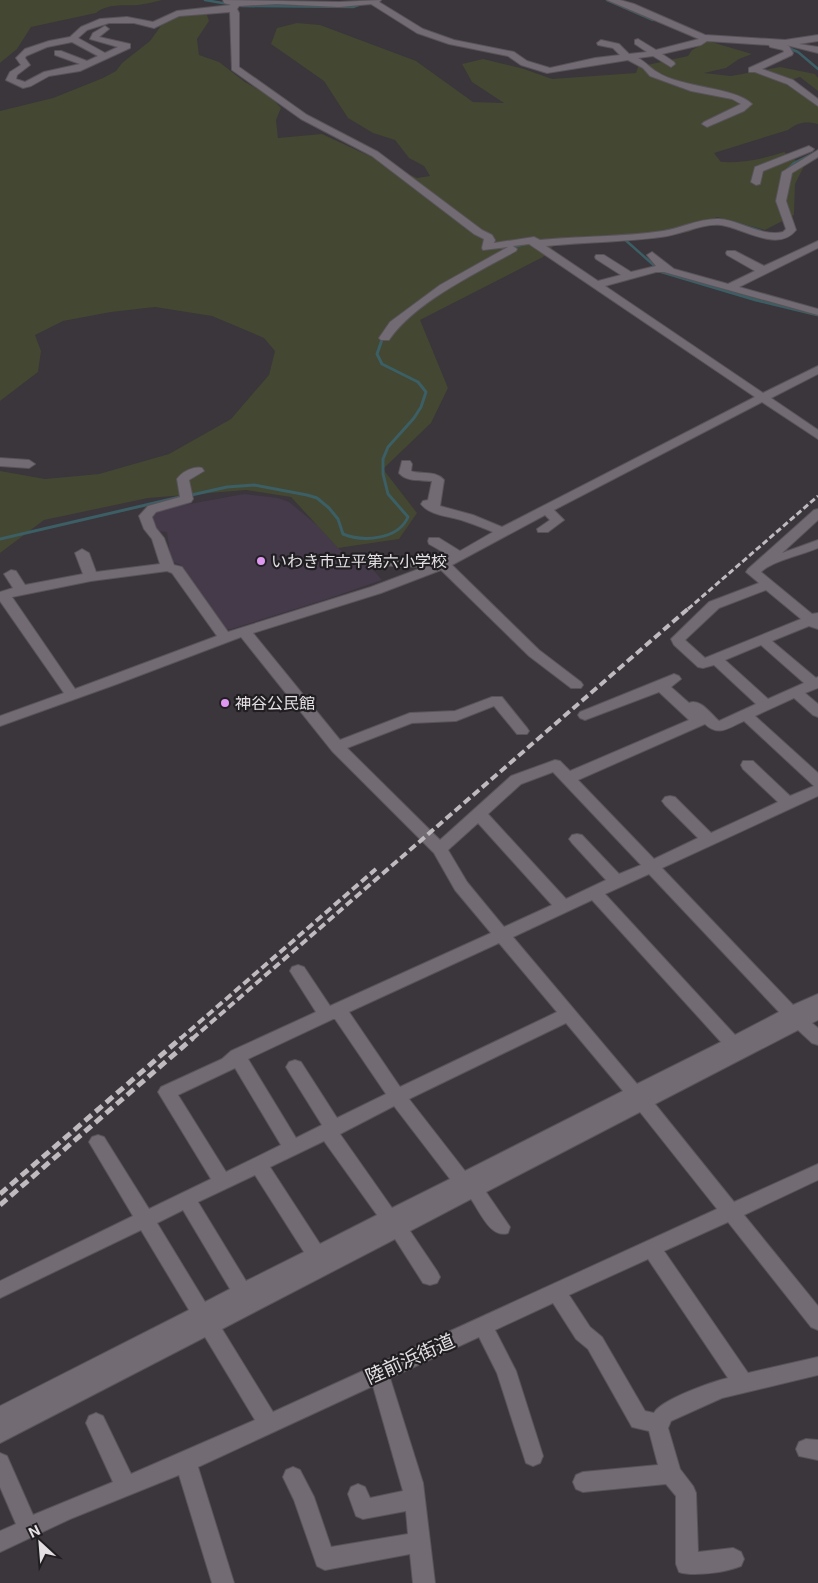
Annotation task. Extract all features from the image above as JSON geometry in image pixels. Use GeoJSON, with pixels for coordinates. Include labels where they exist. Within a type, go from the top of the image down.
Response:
{"type":"FeatureCollection","features":[{"type":"Feature","properties":{"kind":"street"},"geometry":{"type":"LineString","coordinates":[[611,0],[631,6],[656,19],[704,39],[818,50]]}},
{"type":"Feature","properties":{"kind":"street"},"geometry":{"type":"LineString","coordinates":[[105,29],[96,35],[94,39],[127,46],[72,70],[47,74],[28,84],[23,85],[11,80],[13,74],[26,65],[20,58],[24,52],[73,39],[82,28],[109,21],[134,19],[154,25],[178,14],[232,4],[288,1],[355,4],[375,1],[420,31],[452,42],[511,54],[524,64],[550,71],[558,71],[588,62],[654,53],[698,43],[704,39]]}},
{"type":"Feature","properties":{"kind":"street"},"geometry":{"type":"LineString","coordinates":[[232,4],[235,13],[235,68],[304,117],[374,154],[478,232],[488,237],[490,240],[487,248],[534,240],[536,244],[595,285],[818,436]]}},
{"type":"Feature","properties":{"kind":"street"},"geometry":{"type":"LineString","coordinates":[[762,45],[789,46],[818,38]]}},
{"type":"Feature","properties":{"kind":"street"},"geometry":{"type":"LineString","coordinates":[[73,39],[104,56]]}},
{"type":"Feature","properties":{"kind":"street"},"geometry":{"type":"LineString","coordinates":[[638,42],[671,64]]}},
{"type":"Feature","properties":{"kind":"street"},"geometry":{"type":"LineString","coordinates":[[601,43],[619,48],[628,57],[646,66],[653,74],[694,88],[735,97],[746,104],[742,109],[707,124]]}},
{"type":"Feature","properties":{"kind":"street"},"geometry":{"type":"LineString","coordinates":[[789,46],[789,53],[753,70],[790,82],[818,103]]}},
{"type":"Feature","properties":{"kind":"street"},"geometry":{"type":"LineString","coordinates":[[58,54],[87,64]]}},
{"type":"Feature","properties":{"kind":"street"},"geometry":{"type":"LineString","coordinates":[[756,182],[758,169],[818,146]]}},
{"type":"Feature","properties":{"kind":"street"},"geometry":{"type":"LineString","coordinates":[[385,338],[394,324],[458,279],[480,268],[508,250],[536,244],[663,234],[715,222],[733,224],[767,236],[789,234],[791,230],[781,201],[787,172],[818,153]]}},
{"type":"Feature","properties":{"kind":"street"},"geometry":{"type":"LineString","coordinates":[[740,233],[813,249]]}},
{"type":"Feature","properties":{"kind":"street"},"geometry":{"type":"LineString","coordinates":[[728,288],[813,249]]}},
{"type":"Feature","properties":{"kind":"street"},"geometry":{"type":"LineString","coordinates":[[731,253],[764,271]]}},
{"type":"Feature","properties":{"kind":"street"},"geometry":{"type":"LineString","coordinates":[[600,257],[630,276]]}},
{"type":"Feature","properties":{"kind":"street"},"geometry":{"type":"LineString","coordinates":[[656,269],[648,258],[672,271]]}},
{"type":"Feature","properties":{"kind":"street"},"geometry":{"type":"LineString","coordinates":[[595,285],[656,269],[672,271],[818,312]]}},
{"type":"Feature","properties":{"kind":"street"},"geometry":{"type":"LineString","coordinates":[[0,720],[244,631],[326,607],[441,565],[818,369]]}},
{"type":"Feature","properties":{"kind":"street"},"geometry":{"type":"LineString","coordinates":[[0,462],[28,464]]}},
{"type":"Feature","properties":{"kind":"street"},"geometry":{"type":"LineString","coordinates":[[406,464],[405,473],[416,477],[433,477],[438,480],[430,506],[469,518],[503,532]]}},
{"type":"Feature","properties":{"kind":"street"},"geometry":{"type":"LineString","coordinates":[[168,568],[158,538],[150,529],[145,514],[152,509],[188,499],[183,479],[198,471]]}},
{"type":"Feature","properties":{"kind":"street"},"geometry":{"type":"LineString","coordinates":[[543,529],[558,520],[546,510]]}},
{"type":"Feature","properties":{"kind":"street"},"geometry":{"type":"LineString","coordinates":[[816,621],[753,572],[818,513]]}},
{"type":"Feature","properties":{"kind":"street"},"geometry":{"type":"LineString","coordinates":[[434,541],[459,556]]}},
{"type":"Feature","properties":{"kind":"street"},"geometry":{"type":"LineString","coordinates":[[766,561],[778,559],[818,544]]}},
{"type":"Feature","properties":{"kind":"street"},"geometry":{"type":"LineString","coordinates":[[82,553],[91,577]]}},
{"type":"Feature","properties":{"kind":"street"},"geometry":{"type":"LineString","coordinates":[[370,561],[398,561],[441,565],[534,653],[576,685]]}},
{"type":"Feature","properties":{"kind":"street"},"geometry":{"type":"LineString","coordinates":[[9,594],[91,577],[168,568],[177,570],[225,638]]}},
{"type":"Feature","properties":{"kind":"street"},"geometry":{"type":"LineString","coordinates":[[5,577],[9,594],[72,695]]}},
{"type":"Feature","properties":{"kind":"street"},"geometry":{"type":"LineString","coordinates":[[767,584],[714,606],[678,639],[679,642],[703,664],[816,621]]}},
{"type":"Feature","properties":{"kind":"street"},"geometry":{"type":"LineString","coordinates":[[244,631],[337,746],[440,850],[461,886],[501,935],[639,1098],[730,1212],[811,1301],[818,1321]]}},
{"type":"Feature","properties":{"kind":"street"},"geometry":{"type":"LineString","coordinates":[[668,683],[717,727],[816,683],[763,640]]}},
{"type":"Feature","properties":{"kind":"street"},"geometry":{"type":"LineString","coordinates":[[716,659],[766,705]]}},
{"type":"Feature","properties":{"kind":"street"},"geometry":{"type":"LineString","coordinates":[[584,715],[668,683]]}},
{"type":"Feature","properties":{"kind":"street"},"geometry":{"type":"LineString","coordinates":[[568,778],[699,721],[668,683]]}},
{"type":"Feature","properties":{"kind":"street"},"geometry":{"type":"LineString","coordinates":[[795,692],[818,712]]}},
{"type":"Feature","properties":{"kind":"street"},"geometry":{"type":"LineString","coordinates":[[337,746],[410,718],[456,716],[497,700],[522,731]]}},
{"type":"Feature","properties":{"kind":"street"},"geometry":{"type":"LineString","coordinates":[[223,1183],[167,1092],[228,1064],[237,1056],[817,789],[746,714]]}},
{"type":"Feature","properties":{"kind":"street"},"geometry":{"type":"LineString","coordinates":[[440,850],[516,780],[555,765],[818,1038]]}},
{"type":"Feature","properties":{"kind":"street"},"geometry":{"type":"LineString","coordinates":[[748,765],[788,804]]}},
{"type":"Feature","properties":{"kind":"street"},"geometry":{"type":"LineString","coordinates":[[670,802],[709,840]]}},
{"type":"Feature","properties":{"kind":"street"},"geometry":{"type":"LineString","coordinates":[[480,815],[563,906]]}},
{"type":"Feature","properties":{"kind":"street"},"geometry":{"type":"LineString","coordinates":[[577,839],[617,882]]}},
{"type":"Feature","properties":{"kind":"street"},"geometry":{"type":"LineString","coordinates":[[594,892],[733,1044]]}},
{"type":"Feature","properties":{"kind":"street"},"geometry":{"type":"LineString","coordinates":[[298,971],[333,1012],[398,1098],[501,1226]]}},
{"type":"Feature","properties":{"kind":"street"},"geometry":{"type":"LineString","coordinates":[[0,1420],[205,1319],[639,1098],[797,1016],[818,1000]]}},
{"type":"Feature","properties":{"kind":"street"},"geometry":{"type":"LineString","coordinates":[[639,1098],[733,1044],[797,1016],[818,1012]]}},
{"type":"Feature","properties":{"kind":"street"},"geometry":{"type":"LineString","coordinates":[[0,1290],[568,1014]]}},
{"type":"Feature","properties":{"kind":"street"},"geometry":{"type":"LineString","coordinates":[[237,1056],[293,1149]]}},
{"type":"Feature","properties":{"kind":"street"},"geometry":{"type":"LineString","coordinates":[[295,1067],[331,1130],[430,1277]]}},
{"type":"Feature","properties":{"kind":"street"},"geometry":{"type":"LineString","coordinates":[[98,1142],[268,1423]]}},
{"type":"Feature","properties":{"kind":"street"},"geometry":{"type":"LineString","coordinates":[[259,1165],[316,1255]]}},
{"type":"Feature","properties":{"kind":"street","name":"陸前浜街道"},"geometry":{"type":"LineString","coordinates":[[0,1542],[28,1527],[186,1462],[818,1172]]}},
{"type":"Feature","properties":{"kind":"street"},"geometry":{"type":"LineString","coordinates":[[186,1200],[243,1293]]}},
{"type":"Feature","properties":{"kind":"street"},"geometry":{"type":"LineString","coordinates":[[205,1319],[243,1293],[316,1255],[393,1223]]}},
{"type":"Feature","properties":{"kind":"street"},"geometry":{"type":"LineString","coordinates":[[651,1248],[744,1384]]}},
{"type":"Feature","properties":{"kind":"street"},"geometry":{"type":"LineString","coordinates":[[556,1292],[583,1333],[595,1344],[639,1420],[660,1423]]}},
{"type":"Feature","properties":{"kind":"street"},"geometry":{"type":"LineString","coordinates":[[482,1326],[506,1371],[533,1456]]}},
{"type":"Feature","properties":{"kind":"street"},"geometry":{"type":"LineString","coordinates":[[733,1559],[687,1564],[686,1493],[671,1474],[658,1428],[663,1415],[720,1389],[818,1366]]}},
{"type":"Feature","properties":{"kind":"street"},"geometry":{"type":"LineString","coordinates":[[379,1373],[413,1483],[424,1583]]}},
{"type":"Feature","properties":{"kind":"street"},"geometry":{"type":"LineString","coordinates":[[96,1423],[126,1487]]}},
{"type":"Feature","properties":{"kind":"street"},"geometry":{"type":"LineString","coordinates":[[186,1462],[224,1583]]}},
{"type":"Feature","properties":{"kind":"street"},"geometry":{"type":"LineString","coordinates":[[0,1463],[28,1527]]}},
{"type":"Feature","properties":{"kind":"street"},"geometry":{"type":"LineString","coordinates":[[582,1482],[671,1474]]}},
{"type":"Feature","properties":{"kind":"street"},"geometry":{"type":"LineString","coordinates":[[293,1477],[303,1491],[314,1524],[316,1540],[325,1559],[420,1542]]}},
{"type":"Feature","properties":{"kind":"street"},"geometry":{"type":"LineString","coordinates":[[358,1494],[363,1509],[415,1499]]}},
{"type":"Feature","properties":{"kind":"shaded area","name":"いわき市立平第六小学校"},"geometry":{"type":"Polygon","coordinates":[[[244,494],[278,498],[289,502],[318,526],[351,562],[365,560],[382,580],[231,629],[224,629],[181,565],[171,561],[167,532],[149,530],[140,513],[244,494]]]}},
{"type":"Feature","properties":{"kind":"green space"},"geometry":{"type":"Polygon","coordinates":[[[0,0],[162,0],[138,5],[111,6],[96,13],[31,27],[17,49],[0,63],[0,0]]]}},
{"type":"Feature","properties":{"kind":"green space"},"geometry":{"type":"Polygon","coordinates":[[[193,14],[207,15],[209,21],[197,39],[199,55],[219,62],[245,82],[271,97],[281,108],[276,120],[278,138],[322,134],[417,178],[430,176],[424,166],[409,158],[395,140],[373,133],[348,118],[324,81],[271,44],[277,28],[297,23],[320,25],[416,61],[473,102],[504,103],[472,82],[462,64],[483,59],[524,69],[552,79],[636,73],[638,67],[688,56],[692,50],[708,41],[752,54],[739,59],[726,68],[704,73],[731,76],[780,67],[815,74],[818,78],[818,91],[800,77],[783,83],[818,103],[818,124],[806,122],[795,125],[788,130],[714,153],[721,162],[737,162],[768,157],[784,152],[804,166],[795,184],[794,215],[765,230],[717,217],[689,232],[637,240],[561,238],[543,257],[420,320],[448,388],[431,423],[383,469],[417,513],[399,539],[338,548],[291,497],[246,490],[148,498],[44,520],[0,553],[0,471],[45,479],[99,474],[169,454],[231,419],[269,375],[275,351],[264,338],[212,316],[155,307],[111,312],[63,321],[35,335],[41,351],[38,372],[0,401],[0,111],[53,98],[103,78],[116,71],[122,63],[150,41],[163,23],[174,17],[193,14]]]}},
{"type":"Feature","properties":{"kind":"waterway"},"geometry":{"type":"LineString","coordinates":[[205,0],[234,5]]}},
{"type":"Feature","properties":{"kind":"waterway"},"geometry":{"type":"LineString","coordinates":[[241,6],[353,7],[373,0]]}},
{"type":"Feature","properties":{"kind":"waterway"},"geometry":{"type":"LineString","coordinates":[[607,0],[653,20]]}},
{"type":"Feature","properties":{"kind":"waterway"},"geometry":{"type":"LineString","coordinates":[[786,47],[798,52],[818,69]]}},
{"type":"Feature","properties":{"kind":"waterway"},"geometry":{"type":"LineString","coordinates":[[784,173],[794,163],[818,151]]}},
{"type":"Feature","properties":{"kind":"waterway"},"geometry":{"type":"LineString","coordinates":[[732,222],[761,231]]}},
{"type":"Feature","properties":{"kind":"waterway"},"geometry":{"type":"LineString","coordinates":[[622,237],[658,269]]}},
{"type":"Feature","properties":{"kind":"waterway"},"geometry":{"type":"LineString","coordinates":[[510,248],[525,244]]}},
{"type":"Feature","properties":{"kind":"waterway"},"geometry":{"type":"LineString","coordinates":[[657,268],[662,272],[756,300],[818,315]]}},
{"type":"Feature","properties":{"kind":"waterway"},"geometry":{"type":"LineString","coordinates":[[187,496],[227,487],[254,485],[317,498],[338,519],[343,534],[351,537],[370,538],[388,535],[403,525],[408,517],[388,494],[383,474],[383,459],[388,447],[414,418],[421,407],[426,392],[418,382],[382,364],[377,354],[383,337]]}},
{"type":"Feature","properties":{"kind":"waterway"},"geometry":{"type":"LineString","coordinates":[[0,539],[180,497]]}},
{"type":"Feature","properties":{"kind":"railway"},"geometry":{"type":"LineString","coordinates":[[688,609],[818,496]]}},
{"type":"Feature","properties":{"kind":"railway"},"geometry":{"type":"LineString","coordinates":[[192,1039],[690,607]]}},
{"type":"Feature","properties":{"kind":"railway"},"geometry":{"type":"LineString","coordinates":[[180,1039],[376,869]]}},
{"type":"Feature","properties":{"kind":"railway"},"geometry":{"type":"LineString","coordinates":[[0,1194],[181,1038]]}},
{"type":"Feature","properties":{"kind":"railway"},"geometry":{"type":"LineString","coordinates":[[0,1205],[193,1038]]}},
{"type":"Feature","properties":{"kind":"place","name":"いわき市立平第六小学校"},"geometry":{"type":"Point","coordinates":[261,561]}},
{"type":"Feature","properties":{"kind":"place","name":"神谷公民館"},"geometry":{"type":"Point","coordinates":[225,703]}}]}
